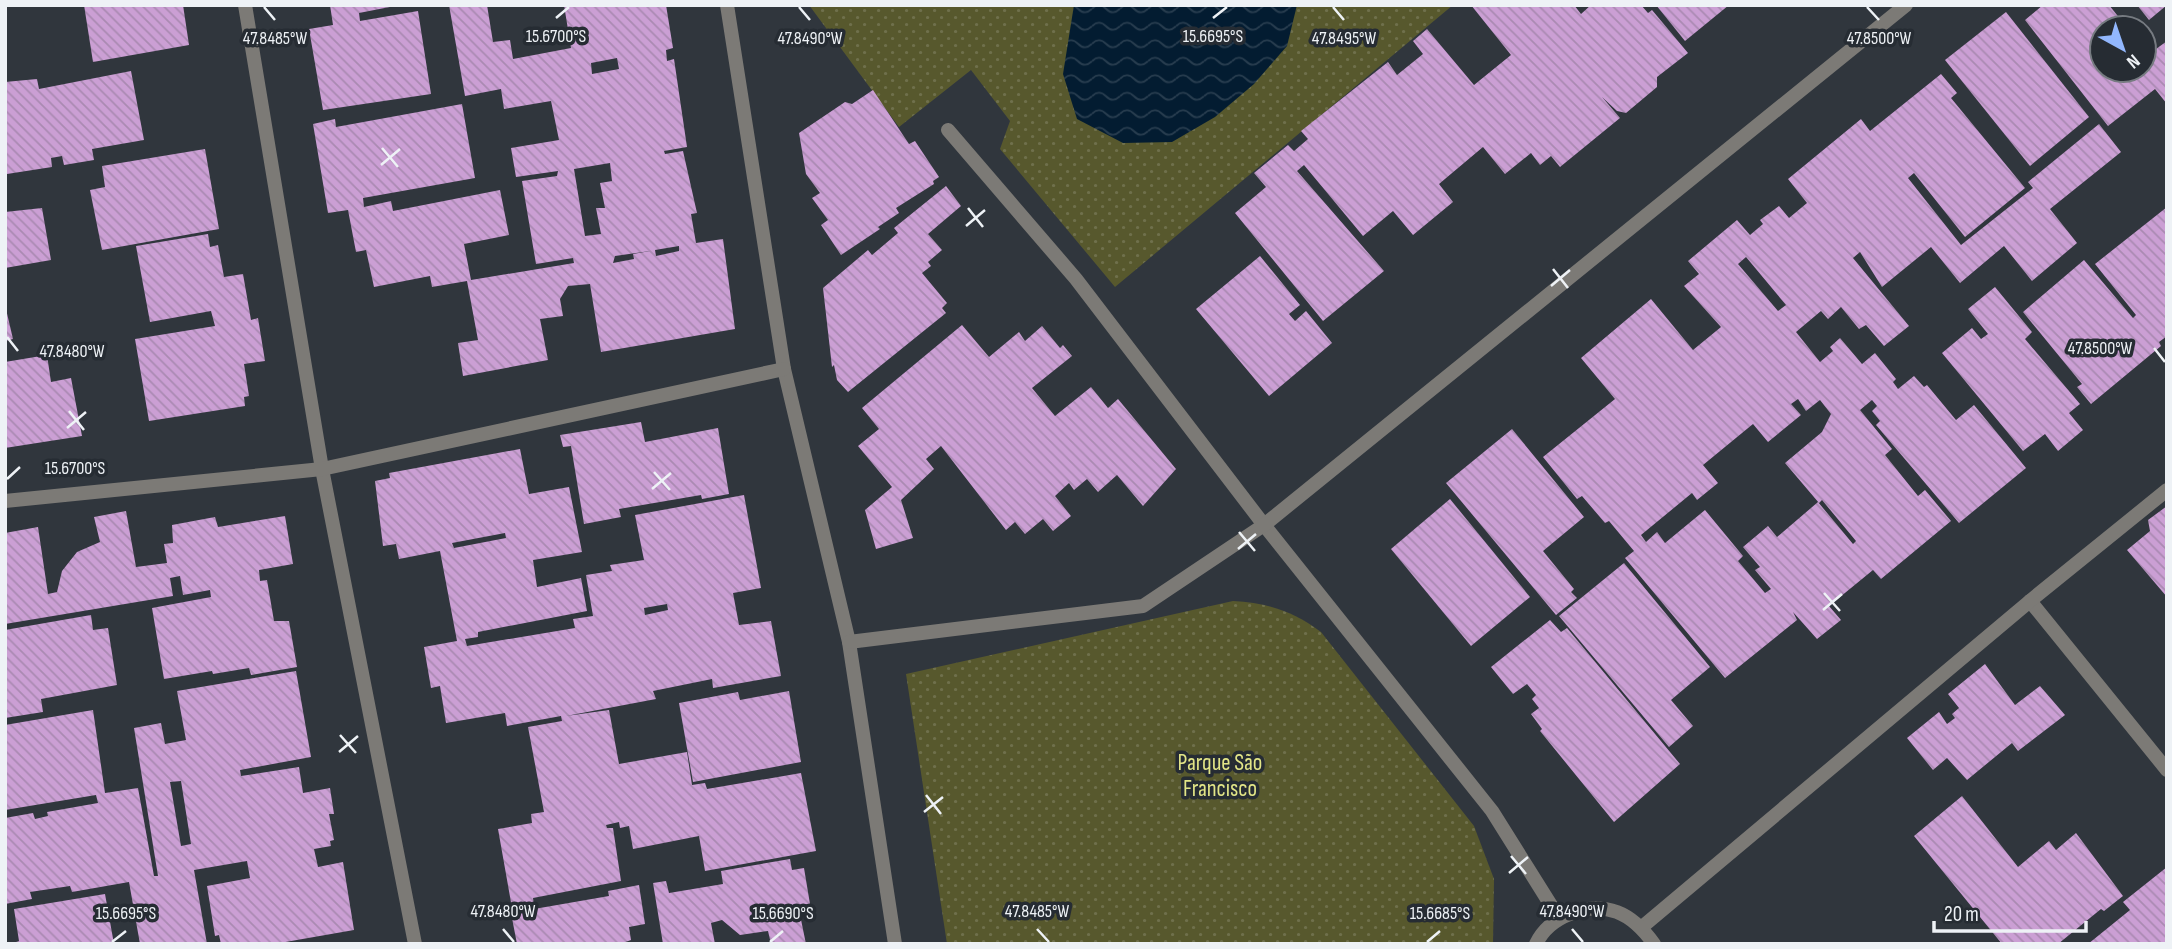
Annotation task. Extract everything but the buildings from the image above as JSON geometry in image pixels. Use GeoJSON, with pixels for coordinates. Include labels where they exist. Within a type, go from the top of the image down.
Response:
{"type":"FeatureCollection","features":[{"type":"Feature","properties":{"kind":"street"},"geometry":{"type":"LineString","coordinates":[[245,5],[322,469],[415,944]]}},
{"type":"Feature","properties":{"kind":"street"},"geometry":{"type":"LineString","coordinates":[[727,5],[784,369],[849,642],[895,944]]}},
{"type":"Feature","properties":{"kind":"street"},"geometry":{"type":"LineString","coordinates":[[849,642],[1143,606],[1264,525],[1906,5]]}},
{"type":"Feature","properties":{"kind":"street"},"geometry":{"type":"LineString","coordinates":[[948,130],[1076,279],[1264,525],[1492,811],[1559,918]]}},
{"type":"Feature","properties":{"kind":"street"},"geometry":{"type":"LineString","coordinates":[[5,501],[322,469],[784,369]]}},
{"type":"Feature","properties":{"kind":"street"},"geometry":{"type":"LineString","coordinates":[[1642,927],[2030,601],[2167,490]]}},
{"type":"Feature","properties":{"kind":"street"},"geometry":{"type":"LineString","coordinates":[[2030,601],[2167,770]]}},
{"type":"Feature","properties":{"kind":"street"},"geometry":{"type":"LineString","coordinates":[[1536,944],[1559,918],[1587,909],[1617,912],[1642,927],[1654,944]]}},
{"type":"Feature","properties":{"kind":"green space"},"geometry":{"type":"Polygon","coordinates":[[[809,5],[1453,5],[1115,287],[1000,149],[1010,121],[971,70],[899,127],[809,5]]]}},
{"type":"Feature","properties":{"kind":"green space","name":"Parque São Francisco"},"geometry":{"type":"Polygon","coordinates":[[[1233,601],[1280,609],[1321,632],[1474,826],[1494,879],[1493,944],[947,944],[906,674],[1233,601]]]}},
{"type":"Feature","properties":{"kind":"water"},"geometry":{"type":"Polygon","coordinates":[[[1074,5],[1297,5],[1287,46],[1254,84],[1215,117],[1172,142],[1123,143],[1077,119],[1063,74],[1074,5]]]}}]}
